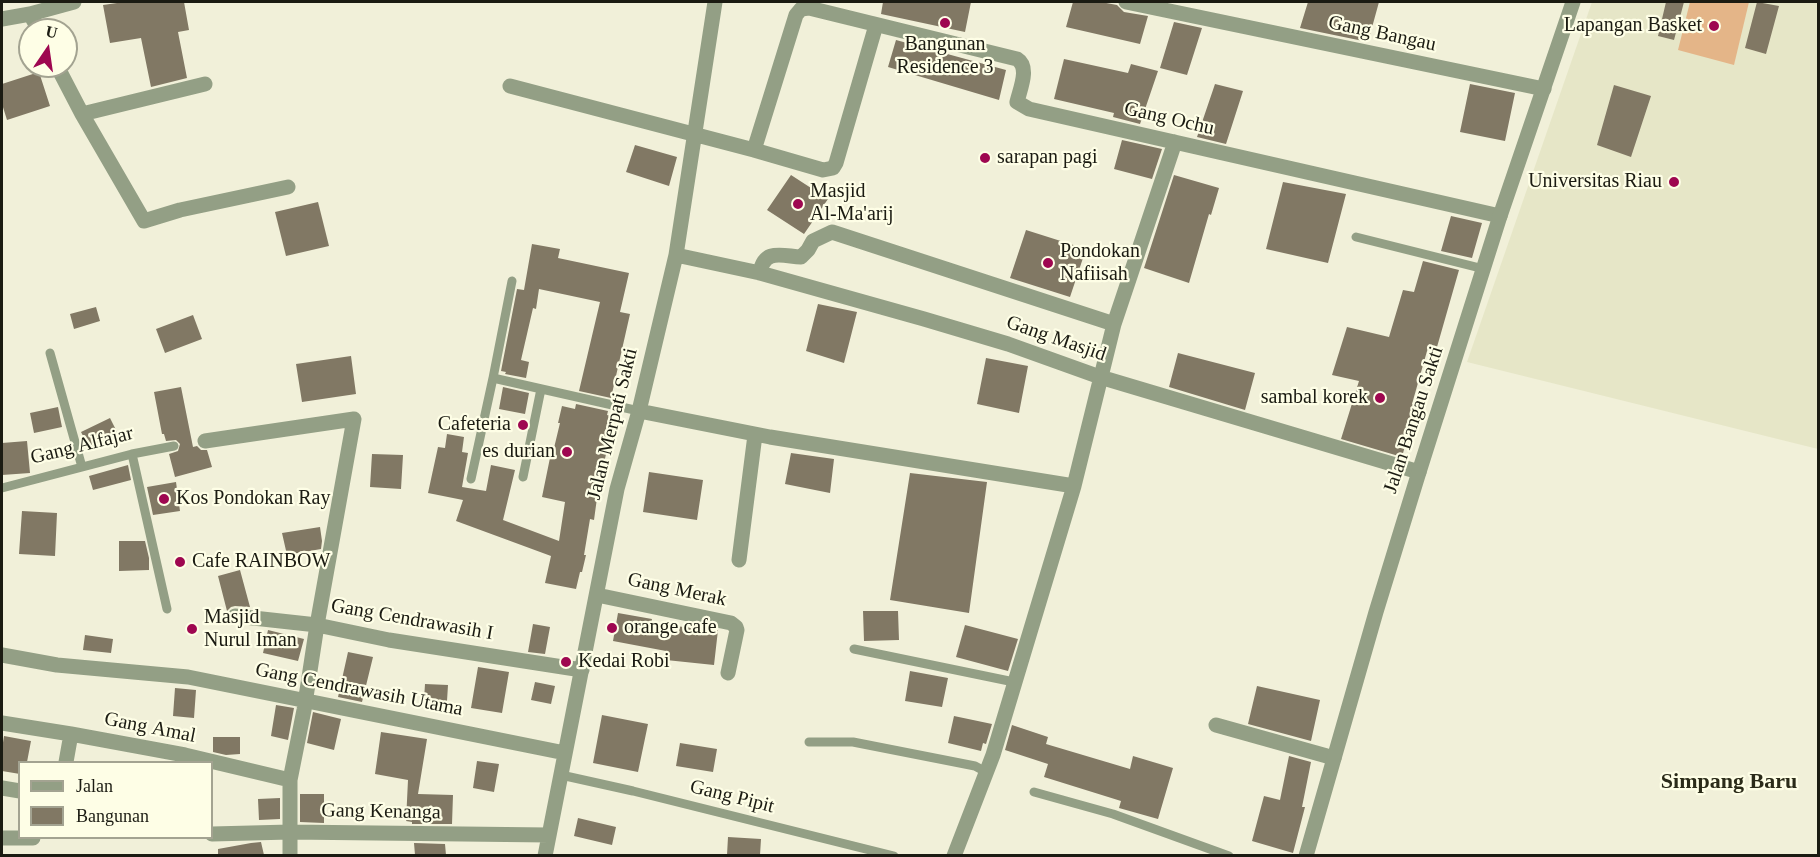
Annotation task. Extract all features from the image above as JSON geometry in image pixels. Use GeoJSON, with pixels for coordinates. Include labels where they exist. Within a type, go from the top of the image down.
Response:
{"type":"FeatureCollection","features":[{"type":"Feature","properties":{"kind":"street"},"geometry":{"type":"LineString","coordinates":[[2,19],[74,2]]}},
{"type":"Feature","properties":{"kind":"street","name":"Jalan Merpati Sakti"},"geometry":{"type":"LineString","coordinates":[[545,855],[617,489],[639,411],[676,255],[715,2]]}},
{"type":"Feature","properties":{"kind":"street","name":"Jalan Bangau Sakti"},"geometry":{"type":"LineString","coordinates":[[1306,855],[1419,472],[1500,216],[1573,2]]}},
{"type":"Feature","properties":{"kind":"street","name":"Gang Bangau"},"geometry":{"type":"LineString","coordinates":[[1133,3],[1544,89]]}},
{"type":"Feature","properties":{"kind":"street"},"geometry":{"type":"LineString","coordinates":[[510,87],[695,134],[823,170],[833,168],[836,164],[876,25],[809,8],[801,9],[796,15],[754,150]]}},
{"type":"Feature","properties":{"kind":"street"},"geometry":{"type":"LineString","coordinates":[[30,14],[32,18]]}},
{"type":"Feature","properties":{"kind":"street","name":"Gang Ochu"},"geometry":{"type":"LineString","coordinates":[[876,25],[1017,58],[1023,62],[1025,68],[1017,102],[1029,109],[1500,216]]}},
{"type":"Feature","properties":{"kind":"street"},"geometry":{"type":"LineString","coordinates":[[63,78],[144,221],[180,210],[288,187]]}},
{"type":"Feature","properties":{"kind":"street"},"geometry":{"type":"LineString","coordinates":[[82,114],[205,84]]}},
{"type":"Feature","properties":{"kind":"street"},"geometry":{"type":"LineString","coordinates":[[954,855],[993,755],[1074,486],[1114,324],[1175,142]]}},
{"type":"Feature","properties":{"kind":"street"},"geometry":{"type":"LineString","coordinates":[[760,273],[761,264],[765,258],[775,255],[801,257],[813,241],[832,232],[1114,324]]}},
{"type":"Feature","properties":{"kind":"street","name":"Gang Masjid"},"geometry":{"type":"LineString","coordinates":[[676,255],[760,273],[1008,344],[1100,377],[1419,472]]}},
{"type":"Feature","properties":{"kind":"street"},"geometry":{"type":"LineString","coordinates":[[639,411],[755,435],[1074,486]]}},
{"type":"Feature","properties":{"kind":"street"},"geometry":{"type":"LineString","coordinates":[[205,441],[354,419],[317,625],[306,701],[290,780],[290,855]]}},
{"type":"Feature","properties":{"kind":"street"},"geometry":{"type":"LineString","coordinates":[[739,560],[755,435]]}},
{"type":"Feature","properties":{"kind":"street","name":"Gang Merak"},"geometry":{"type":"LineString","coordinates":[[597,595],[731,622],[737,630],[728,673]]}},
{"type":"Feature","properties":{"kind":"street","name":"Gang Cendrawasih I"},"geometry":{"type":"LineString","coordinates":[[235,616],[317,625],[389,640],[582,670]]}},
{"type":"Feature","properties":{"kind":"street","name":"Gang Cendrawasih Utama"},"geometry":{"type":"LineString","coordinates":[[2,655],[57,665],[188,677],[565,753]]}},
{"type":"Feature","properties":{"kind":"street","name":"Gang Amal"},"geometry":{"type":"LineString","coordinates":[[2,723],[210,761]]}},
{"type":"Feature","properties":{"kind":"street"},"geometry":{"type":"LineString","coordinates":[[1216,725],[1334,758]]}},
{"type":"Feature","properties":{"kind":"street"},"geometry":{"type":"LineString","coordinates":[[66,761],[71,734]]}},
{"type":"Feature","properties":{"kind":"street","name":"Gang Amal"},"geometry":{"type":"LineString","coordinates":[[213,762],[290,780]]}},
{"type":"Feature","properties":{"kind":"street"},"geometry":{"type":"LineString","coordinates":[[2,789],[18,791]]}},
{"type":"Feature","properties":{"kind":"street","name":"Gang Kenanga"},"geometry":{"type":"LineString","coordinates":[[213,834],[290,832],[549,835]]}},
{"type":"Feature","properties":{"kind":"street"},"geometry":{"type":"LineString","coordinates":[[2,838],[18,837]]}},
{"type":"Feature","properties":{"kind":"lane"},"geometry":{"type":"LineString","coordinates":[[1356,237],[1484,269]]}},
{"type":"Feature","properties":{"kind":"lane"},"geometry":{"type":"LineString","coordinates":[[471,479],[512,281]]}},
{"type":"Feature","properties":{"kind":"lane"},"geometry":{"type":"LineString","coordinates":[[50,353],[82,467]]}},
{"type":"Feature","properties":{"kind":"lane"},"geometry":{"type":"LineString","coordinates":[[493,378],[639,411]]}},
{"type":"Feature","properties":{"kind":"lane"},"geometry":{"type":"LineString","coordinates":[[523,477],[541,389]]}},
{"type":"Feature","properties":{"kind":"lane","name":"Gang Alfajar"},"geometry":{"type":"LineString","coordinates":[[2,488],[132,454],[174,446]]}},
{"type":"Feature","properties":{"kind":"lane"},"geometry":{"type":"LineString","coordinates":[[132,454],[167,609]]}},
{"type":"Feature","properties":{"kind":"lane"},"geometry":{"type":"LineString","coordinates":[[854,649],[1014,682]]}},
{"type":"Feature","properties":{"kind":"lane"},"geometry":{"type":"LineString","coordinates":[[809,742],[853,742],[975,766],[986,772]]}},
{"type":"Feature","properties":{"kind":"lane","name":"Gang Pipit"},"geometry":{"type":"LineString","coordinates":[[561,775],[894,855]]}},
{"type":"Feature","properties":{"kind":"lane"},"geometry":{"type":"LineString","coordinates":[[1034,792],[1113,814],[1229,855]]}},
{"type":"Feature","properties":{"kind":"shaded area","name":"Universitas Riau"},"geometry":{"type":"Polygon","coordinates":[[[1592,2],[1818,2],[1818,449],[1467,362],[1592,2]]]}},
{"type":"Feature","properties":{"kind":"shaded area","name":"Lapangan Basket"},"geometry":{"type":"Polygon","coordinates":[[[1690,2],[1749,2],[1734,65],[1678,50],[1690,2]]]}},
{"type":"Feature","properties":{"kind":"building"},"geometry":{"type":"Polygon","coordinates":[[[124,2],[184,2],[189,30],[178,32],[187,78],[151,87],[141,38],[110,43],[103,5],[124,2]]]}},
{"type":"Feature","properties":{"kind":"building","name":"Bangunan Residence 3"},"geometry":{"type":"Polygon","coordinates":[[[883,2],[971,2],[965,32],[881,14],[883,2]]]}},
{"type":"Feature","properties":{"kind":"building"},"geometry":{"type":"Polygon","coordinates":[[[1073,2],[1101,2],[1117,5],[1124,12],[1148,16],[1140,44],[1066,27],[1073,2]]]}},
{"type":"Feature","properties":{"kind":"building"},"geometry":{"type":"Polygon","coordinates":[[[1308,2],[1379,2],[1368,42],[1300,28],[1308,2]]]}},
{"type":"Feature","properties":{"kind":"building"},"geometry":{"type":"Polygon","coordinates":[[[1666,2],[1684,2],[1674,40],[1658,36],[1666,2]]]}},
{"type":"Feature","properties":{"kind":"building"},"geometry":{"type":"Polygon","coordinates":[[[1757,2],[1779,6],[1766,54],[1745,48],[1757,2]]]}},
{"type":"Feature","properties":{"kind":"building"},"geometry":{"type":"Polygon","coordinates":[[[1174,22],[1202,28],[1187,75],[1160,68],[1174,22]]]}},
{"type":"Feature","properties":{"kind":"building"},"geometry":{"type":"Polygon","coordinates":[[[896,40],[1006,70],[999,100],[888,67],[896,40]]]}},
{"type":"Feature","properties":{"kind":"building"},"geometry":{"type":"Polygon","coordinates":[[[1064,59],[1128,73],[1131,64],[1158,71],[1140,124],[1113,117],[1114,113],[1054,99],[1064,59]]]}},
{"type":"Feature","properties":{"kind":"building"},"geometry":{"type":"Polygon","coordinates":[[[20,78],[41,78],[50,106],[7,120],[2,104],[2,84],[20,78]]]}},
{"type":"Feature","properties":{"kind":"building"},"geometry":{"type":"Polygon","coordinates":[[[1215,84],[1243,91],[1226,144],[1197,137],[1215,84]]]}},
{"type":"Feature","properties":{"kind":"building"},"geometry":{"type":"Polygon","coordinates":[[[1470,84],[1515,93],[1505,141],[1460,132],[1470,84]]]}},
{"type":"Feature","properties":{"kind":"building"},"geometry":{"type":"Polygon","coordinates":[[[1614,85],[1651,96],[1631,157],[1597,145],[1614,85]]]}},
{"type":"Feature","properties":{"kind":"building"},"geometry":{"type":"Polygon","coordinates":[[[1122,140],[1162,149],[1152,179],[1114,169],[1122,140]]]}},
{"type":"Feature","properties":{"kind":"building"},"geometry":{"type":"Polygon","coordinates":[[[635,145],[677,157],[669,186],[626,172],[635,145]]]}},
{"type":"Feature","properties":{"kind":"building","name":"Masjid Al-Ma'arij"},"geometry":{"type":"Polygon","coordinates":[[[791,175],[828,199],[804,234],[767,210],[791,175]]]}},
{"type":"Feature","properties":{"kind":"building"},"geometry":{"type":"Polygon","coordinates":[[[1174,175],[1219,188],[1189,283],[1144,268],[1174,175]]]}},
{"type":"Feature","properties":{"kind":"building"},"geometry":{"type":"Polygon","coordinates":[[[1283,182],[1346,194],[1328,263],[1266,249],[1283,182]]]}},
{"type":"Feature","properties":{"kind":"building"},"geometry":{"type":"Polygon","coordinates":[[[318,202],[329,246],[286,256],[275,212],[318,202]]]}},
{"type":"Feature","properties":{"kind":"building"},"geometry":{"type":"Polygon","coordinates":[[[1451,216],[1482,223],[1472,258],[1441,251],[1451,216]]]}},
{"type":"Feature","properties":{"kind":"building","name":"Pondokan Nafiisah"},"geometry":{"type":"Polygon","coordinates":[[[1026,230],[1086,249],[1070,297],[1010,278],[1026,230]]]}},
{"type":"Feature","properties":{"kind":"building"},"geometry":{"type":"Polygon","coordinates":[[[532,244],[560,249],[558,258],[629,273],[620,312],[630,314],[611,398],[579,391],[600,302],[539,289],[536,309],[533,308],[521,360],[529,362],[526,378],[505,374],[506,372],[501,371],[517,289],[524,290],[532,244]]]}},
{"type":"Feature","properties":{"kind":"building"},"geometry":{"type":"Polygon","coordinates":[[[1423,261],[1459,270],[1437,347],[1429,344],[1412,404],[1416,405],[1402,457],[1341,439],[1359,381],[1332,375],[1347,327],[1389,337],[1403,290],[1414,292],[1423,261]]]}},
{"type":"Feature","properties":{"kind":"building"},"geometry":{"type":"Polygon","coordinates":[[[818,304],[857,312],[844,363],[806,351],[818,304]]]}},
{"type":"Feature","properties":{"kind":"building"},"geometry":{"type":"Polygon","coordinates":[[[96,307],[100,321],[74,329],[70,314],[96,307]]]}},
{"type":"Feature","properties":{"kind":"building"},"geometry":{"type":"Polygon","coordinates":[[[193,315],[202,339],[165,353],[156,329],[193,315]]]}},
{"type":"Feature","properties":{"kind":"building"},"geometry":{"type":"Polygon","coordinates":[[[1178,353],[1255,373],[1245,410],[1169,387],[1178,353]]]}},
{"type":"Feature","properties":{"kind":"building"},"geometry":{"type":"Polygon","coordinates":[[[351,356],[356,394],[302,402],[296,364],[351,356]]]}},
{"type":"Feature","properties":{"kind":"building"},"geometry":{"type":"Polygon","coordinates":[[[986,358],[1028,366],[1019,413],[977,404],[986,358]]]}},
{"type":"Feature","properties":{"kind":"building"},"geometry":{"type":"Polygon","coordinates":[[[181,387],[193,447],[197,446],[201,450],[207,450],[212,467],[175,477],[169,454],[178,451],[180,444],[176,440],[166,441],[162,434],[154,392],[181,387]]]}},
{"type":"Feature","properties":{"kind":"building"},"geometry":{"type":"Polygon","coordinates":[[[503,387],[529,393],[525,414],[499,409],[503,387]]]}},
{"type":"Feature","properties":{"kind":"building"},"geometry":{"type":"Polygon","coordinates":[[[576,404],[608,411],[607,415],[611,416],[605,440],[609,441],[594,520],[590,519],[584,555],[586,555],[576,589],[545,583],[551,556],[456,521],[463,500],[428,493],[438,447],[445,448],[447,434],[464,437],[462,452],[468,453],[462,487],[486,491],[491,465],[515,470],[503,520],[559,541],[565,502],[542,497],[562,406],[575,409],[576,404]]]}},
{"type":"Feature","properties":{"kind":"building"},"geometry":{"type":"Polygon","coordinates":[[[58,407],[62,427],[34,433],[30,413],[58,407]]]}},
{"type":"Feature","properties":{"kind":"building"},"geometry":{"type":"Polygon","coordinates":[[[110,418],[119,436],[91,451],[81,432],[110,418]]]}},
{"type":"Feature","properties":{"kind":"building"},"geometry":{"type":"Polygon","coordinates":[[[27,441],[30,473],[2,475],[2,443],[27,441]]]}},
{"type":"Feature","properties":{"kind":"building"},"geometry":{"type":"Polygon","coordinates":[[[791,453],[834,459],[830,493],[785,484],[791,453]]]}},
{"type":"Feature","properties":{"kind":"building"},"geometry":{"type":"Polygon","coordinates":[[[372,454],[403,455],[401,489],[370,487],[372,454]]]}},
{"type":"Feature","properties":{"kind":"building"},"geometry":{"type":"Polygon","coordinates":[[[128,465],[131,480],[93,490],[89,476],[128,465]]]}},
{"type":"Feature","properties":{"kind":"building"},"geometry":{"type":"Polygon","coordinates":[[[649,472],[703,480],[697,520],[643,512],[649,472]]]}},
{"type":"Feature","properties":{"kind":"building"},"geometry":{"type":"Polygon","coordinates":[[[910,473],[987,482],[969,613],[890,600],[910,473]]]}},
{"type":"Feature","properties":{"kind":"building","name":"Kos Pondokan Ray"},"geometry":{"type":"Polygon","coordinates":[[[176,482],[180,511],[153,515],[147,487],[176,482]]]}},
{"type":"Feature","properties":{"kind":"building"},"geometry":{"type":"Polygon","coordinates":[[[22,511],[57,513],[55,556],[19,554],[22,511]]]}},
{"type":"Feature","properties":{"kind":"building"},"geometry":{"type":"Polygon","coordinates":[[[320,527],[321,549],[287,555],[282,533],[320,527]]]}},
{"type":"Feature","properties":{"kind":"building"},"geometry":{"type":"Polygon","coordinates":[[[119,541],[145,541],[149,570],[119,571],[119,541]]]}},
{"type":"Feature","properties":{"kind":"building"},"geometry":{"type":"Polygon","coordinates":[[[240,570],[250,607],[235,606],[227,611],[218,576],[240,570]]]}},
{"type":"Feature","properties":{"kind":"building"},"geometry":{"type":"Polygon","coordinates":[[[863,611],[898,611],[899,640],[864,641],[863,611]]]}},
{"type":"Feature","properties":{"kind":"building"},"geometry":{"type":"Polygon","coordinates":[[[618,613],[652,619],[651,624],[718,630],[714,665],[666,660],[666,651],[613,641],[618,613]]]}},
{"type":"Feature","properties":{"kind":"building"},"geometry":{"type":"Polygon","coordinates":[[[533,624],[550,627],[545,654],[528,652],[533,624]]]}},
{"type":"Feature","properties":{"kind":"building"},"geometry":{"type":"Polygon","coordinates":[[[965,625],[1018,639],[1008,671],[956,657],[965,625]]]}},
{"type":"Feature","properties":{"kind":"building"},"geometry":{"type":"Polygon","coordinates":[[[268,630],[304,639],[298,661],[263,653],[268,630]]]}},
{"type":"Feature","properties":{"kind":"building"},"geometry":{"type":"Polygon","coordinates":[[[85,635],[113,639],[111,653],[83,650],[85,635]]]}},
{"type":"Feature","properties":{"kind":"building"},"geometry":{"type":"Polygon","coordinates":[[[348,652],[373,657],[362,702],[338,697],[348,652]]]}},
{"type":"Feature","properties":{"kind":"building"},"geometry":{"type":"Polygon","coordinates":[[[478,667],[509,672],[502,713],[471,708],[478,667]]]}},
{"type":"Feature","properties":{"kind":"building"},"geometry":{"type":"Polygon","coordinates":[[[910,671],[948,678],[942,707],[905,701],[910,671]]]}},
{"type":"Feature","properties":{"kind":"building"},"geometry":{"type":"Polygon","coordinates":[[[535,682],[555,686],[551,704],[531,700],[535,682]]]}},
{"type":"Feature","properties":{"kind":"building"},"geometry":{"type":"Polygon","coordinates":[[[425,684],[448,685],[447,701],[424,700],[425,684]]]}},
{"type":"Feature","properties":{"kind":"building"},"geometry":{"type":"Polygon","coordinates":[[[1257,686],[1320,700],[1311,741],[1248,724],[1257,686]]]}},
{"type":"Feature","properties":{"kind":"building"},"geometry":{"type":"Polygon","coordinates":[[[175,688],[196,690],[194,718],[173,716],[175,688]]]}},
{"type":"Feature","properties":{"kind":"building"},"geometry":{"type":"Polygon","coordinates":[[[276,705],[294,708],[288,740],[271,736],[276,705]]]}},
{"type":"Feature","properties":{"kind":"building"},"geometry":{"type":"Polygon","coordinates":[[[313,712],[341,719],[334,750],[307,743],[313,712]]]}},
{"type":"Feature","properties":{"kind":"building"},"geometry":{"type":"Polygon","coordinates":[[[602,715],[648,724],[638,772],[593,763],[602,715]]]}},
{"type":"Feature","properties":{"kind":"building"},"geometry":{"type":"Polygon","coordinates":[[[954,716],[992,724],[986,744],[983,743],[981,751],[948,743],[954,716]]]}},
{"type":"Feature","properties":{"kind":"building"},"geometry":{"type":"Polygon","coordinates":[[[1012,725],[1048,737],[1046,744],[1130,769],[1133,756],[1173,768],[1158,819],[1119,808],[1121,801],[1044,777],[1048,764],[1005,750],[1012,725]]]}},
{"type":"Feature","properties":{"kind":"building"},"geometry":{"type":"Polygon","coordinates":[[[381,732],[427,739],[418,794],[453,795],[452,824],[412,824],[406,821],[408,780],[375,774],[381,732]]]}},
{"type":"Feature","properties":{"kind":"building"},"geometry":{"type":"Polygon","coordinates":[[[4,736],[31,741],[27,761],[18,761],[18,774],[2,771],[4,736]]]}},
{"type":"Feature","properties":{"kind":"building"},"geometry":{"type":"Polygon","coordinates":[[[213,737],[240,737],[240,754],[226,755],[213,752],[213,737]]]}},
{"type":"Feature","properties":{"kind":"building"},"geometry":{"type":"Polygon","coordinates":[[[680,743],[717,749],[713,772],[676,766],[680,743]]]}},
{"type":"Feature","properties":{"kind":"building"},"geometry":{"type":"Polygon","coordinates":[[[1289,756],[1311,762],[1302,807],[1305,807],[1293,853],[1252,841],[1264,796],[1280,800],[1289,756]]]}},
{"type":"Feature","properties":{"kind":"building"},"geometry":{"type":"Polygon","coordinates":[[[477,761],[499,764],[494,792],[473,788],[477,761]]]}},
{"type":"Feature","properties":{"kind":"building"},"geometry":{"type":"Polygon","coordinates":[[[300,794],[324,794],[324,823],[300,822],[300,794]]]}},
{"type":"Feature","properties":{"kind":"building"},"geometry":{"type":"Polygon","coordinates":[[[280,798],[280,819],[259,820],[258,799],[280,798]]]}},
{"type":"Feature","properties":{"kind":"building"},"geometry":{"type":"Polygon","coordinates":[[[578,818],[616,827],[612,845],[574,836],[578,818]]]}},
{"type":"Feature","properties":{"kind":"building"},"geometry":{"type":"Polygon","coordinates":[[[728,837],[761,839],[760,855],[727,855],[728,837]]]}},
{"type":"Feature","properties":{"kind":"building"},"geometry":{"type":"Polygon","coordinates":[[[261,842],[264,855],[218,855],[218,849],[261,842]]]}},
{"type":"Feature","properties":{"kind":"building"},"geometry":{"type":"Polygon","coordinates":[[[414,843],[445,844],[446,855],[415,855],[414,843]]]}},
{"type":"Feature","properties":{"kind":"place","name":"Bangunan Residence 3"},"geometry":{"type":"Point","coordinates":[945,23]}},
{"type":"Feature","properties":{"kind":"place","name":"Lapangan Basket"},"geometry":{"type":"Point","coordinates":[1714,26]}},
{"type":"Feature","properties":{"kind":"place","name":"sarapan pagi"},"geometry":{"type":"Point","coordinates":[985,158]}},
{"type":"Feature","properties":{"kind":"place","name":"Universitas Riau"},"geometry":{"type":"Point","coordinates":[1674,182]}},
{"type":"Feature","properties":{"kind":"place","name":"Masjid Al-Ma'arij"},"geometry":{"type":"Point","coordinates":[798,204]}},
{"type":"Feature","properties":{"kind":"place","name":"Pondokan Nafiisah"},"geometry":{"type":"Point","coordinates":[1048,263]}},
{"type":"Feature","properties":{"kind":"place","name":"sambal korek"},"geometry":{"type":"Point","coordinates":[1380,398]}},
{"type":"Feature","properties":{"kind":"place","name":"Cafeteria"},"geometry":{"type":"Point","coordinates":[523,425]}},
{"type":"Feature","properties":{"kind":"place","name":"es durian"},"geometry":{"type":"Point","coordinates":[567,452]}},
{"type":"Feature","properties":{"kind":"place","name":"Kos Pondokan Ray"},"geometry":{"type":"Point","coordinates":[164,499]}},
{"type":"Feature","properties":{"kind":"place","name":"Cafe RAINBOW"},"geometry":{"type":"Point","coordinates":[180,562]}},
{"type":"Feature","properties":{"kind":"place","name":"orange cafe"},"geometry":{"type":"Point","coordinates":[612,628]}},
{"type":"Feature","properties":{"kind":"place","name":"Masjid Nurul Iman"},"geometry":{"type":"Point","coordinates":[192,629]}},
{"type":"Feature","properties":{"kind":"place","name":"Kedai Robi"},"geometry":{"type":"Point","coordinates":[566,662]}},
{"type":"Feature","properties":{"kind":"district","name":"Simpang Baru"},"geometry":{"type":"Point","coordinates":[1729,782]}}]}
